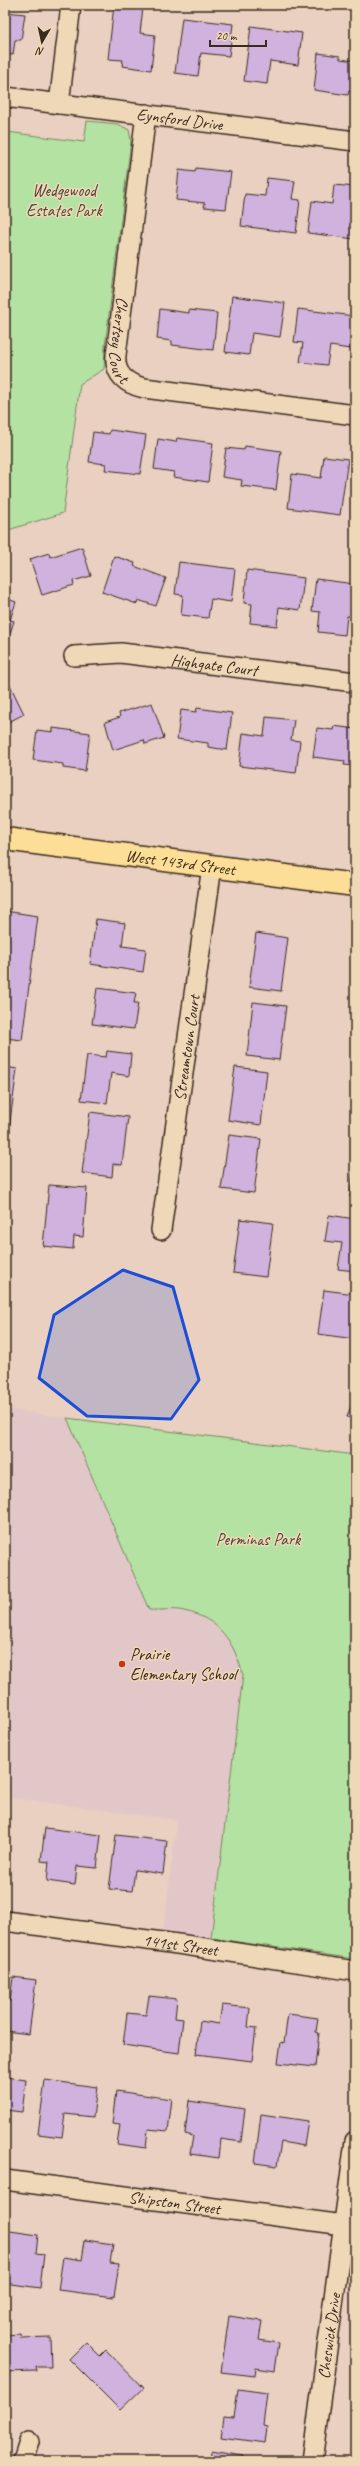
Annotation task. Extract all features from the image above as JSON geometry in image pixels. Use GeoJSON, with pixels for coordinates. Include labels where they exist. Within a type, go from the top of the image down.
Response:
{"type":"FeatureCollection","features":[{"type":"Feature","properties":{"kind":"main road","name":"West 143rd Street"},"geometry":{"type":"LineString","coordinates":[[5,839],[355,885]]}},
{"type":"Feature","properties":{"kind":"street"},"geometry":{"type":"LineString","coordinates":[[59,104],[71,5]]}},
{"type":"Feature","properties":{"kind":"street","name":"Eynsford Drive"},"geometry":{"type":"LineString","coordinates":[[5,97],[355,141]]}},
{"type":"Feature","properties":{"kind":"street","name":"Chertsey Court"},"geometry":{"type":"LineString","coordinates":[[146,114],[116,355],[120,375],[129,383],[144,388],[355,415]]}},
{"type":"Feature","properties":{"kind":"street","name":"Highgate Court"},"geometry":{"type":"LineString","coordinates":[[74,656],[121,653],[355,682]]}},
{"type":"Feature","properties":{"kind":"street","name":"Streamtown Court"},"geometry":{"type":"LineString","coordinates":[[161,1230],[212,866]]}},
{"type":"Feature","properties":{"kind":"street","name":"141st Street"},"geometry":{"type":"LineString","coordinates":[[5,1922],[185,1945],[355,1970]]}},
{"type":"Feature","properties":{"kind":"street","name":"Cheswick Drive"},"geometry":{"type":"LineString","coordinates":[[312,2461],[355,2141]]}},
{"type":"Feature","properties":{"kind":"street","name":"Shipston Street"},"geometry":{"type":"LineString","coordinates":[[5,2180],[344,2225]]}},
{"type":"Feature","properties":{"kind":"street"},"geometry":{"type":"LineString","coordinates":[[23,2461],[29,2442]]}},
{"type":"Feature","properties":{"kind":"highlighted area"},"geometry":{"type":"Polygon","coordinates":[[[123,1270],[173,1287],[199,1380],[171,1419],[87,1416],[39,1378],[54,1315],[123,1270]]]}},
{"type":"Feature","properties":{"kind":"shaded area","name":"Prairie Elementary School"},"geometry":{"type":"Polygon","coordinates":[[[5,1409],[67,1418],[149,1610],[183,1610],[204,1618],[226,1634],[237,1653],[243,1674],[211,1938],[163,1933],[177,1820],[5,1797],[5,1409]]]}},
{"type":"Feature","properties":{"kind":"green space","name":"Wedgewood Estates Park"},"geometry":{"type":"Polygon","coordinates":[[[5,111],[9,111],[7,132],[84,142],[87,121],[118,124],[129,130],[131,141],[105,346],[104,369],[80,384],[63,513],[5,531],[5,111]]]}},
{"type":"Feature","properties":{"kind":"green space","name":"Perminas Park"},"geometry":{"type":"Polygon","coordinates":[[[67,1418],[355,1455],[355,1959],[211,1938],[243,1675],[230,1642],[216,1626],[207,1619],[196,1614],[180,1610],[149,1610],[67,1418]]]}},
{"type":"Feature","properties":{"kind":"building"},"geometry":{"type":"Polygon","coordinates":[[[114,5],[143,7],[140,33],[155,35],[151,70],[122,66],[123,60],[108,59],[114,5]]]}},
{"type":"Feature","properties":{"kind":"building"},"geometry":{"type":"Polygon","coordinates":[[[5,12],[25,14],[21,40],[15,40],[13,55],[5,54],[5,12]]]}},
{"type":"Feature","properties":{"kind":"building"},"geometry":{"type":"Polygon","coordinates":[[[182,18],[233,24],[229,56],[201,53],[198,76],[175,73],[182,18]]]}},
{"type":"Feature","properties":{"kind":"building"},"geometry":{"type":"Polygon","coordinates":[[[251,26],[302,33],[298,65],[270,61],[267,84],[244,81],[251,26]]]}},
{"type":"Feature","properties":{"kind":"building"},"geometry":{"type":"Polygon","coordinates":[[[318,53],[340,56],[340,59],[355,61],[355,92],[349,91],[348,95],[314,90],[318,53]]]}},
{"type":"Feature","properties":{"kind":"building"},"geometry":{"type":"Polygon","coordinates":[[[196,168],[231,172],[226,209],[204,207],[205,203],[176,200],[179,170],[195,172],[196,168]]]}},
{"type":"Feature","properties":{"kind":"building"},"geometry":{"type":"Polygon","coordinates":[[[267,178],[295,181],[292,199],[300,200],[296,233],[241,226],[245,194],[265,196],[267,178]]]}},
{"type":"Feature","properties":{"kind":"building"},"geometry":{"type":"Polygon","coordinates":[[[334,185],[355,187],[355,239],[308,233],[312,201],[332,204],[334,185]]]}},
{"type":"Feature","properties":{"kind":"building"},"geometry":{"type":"Polygon","coordinates":[[[232,296],[285,303],[280,337],[252,333],[249,355],[225,352],[232,296]]]}},
{"type":"Feature","properties":{"kind":"building"},"geometry":{"type":"Polygon","coordinates":[[[160,309],[189,313],[189,310],[217,313],[213,350],[172,345],[172,341],[157,339],[160,309]]]}},
{"type":"Feature","properties":{"kind":"building"},"geometry":{"type":"Polygon","coordinates":[[[298,309],[354,316],[350,349],[330,346],[327,365],[300,362],[303,343],[294,342],[298,309]]]}},
{"type":"Feature","properties":{"kind":"building"},"geometry":{"type":"Polygon","coordinates":[[[110,430],[146,435],[140,474],[105,470],[106,464],[89,462],[93,432],[109,434],[110,430]]]}},
{"type":"Feature","properties":{"kind":"building"},"geometry":{"type":"Polygon","coordinates":[[[177,438],[213,443],[208,482],[173,477],[174,472],[154,469],[158,439],[176,442],[177,438]]]}},
{"type":"Feature","properties":{"kind":"building"},"geometry":{"type":"Polygon","coordinates":[[[245,446],[281,451],[276,490],[241,486],[242,480],[222,477],[226,448],[244,450],[245,446]]]}},
{"type":"Feature","properties":{"kind":"building"},"geometry":{"type":"Polygon","coordinates":[[[324,456],[348,459],[340,515],[288,508],[292,474],[321,478],[324,456]]]}},
{"type":"Feature","properties":{"kind":"building"},"geometry":{"type":"Polygon","coordinates":[[[82,547],[91,576],[73,581],[74,585],[42,595],[30,559],[49,553],[50,557],[82,547]]]}},
{"type":"Feature","properties":{"kind":"building"},"geometry":{"type":"Polygon","coordinates":[[[114,556],[135,563],[134,566],[166,578],[156,606],[138,600],[137,604],[102,592],[114,556]]]}},
{"type":"Feature","properties":{"kind":"building"},"geometry":{"type":"Polygon","coordinates":[[[179,562],[235,569],[231,602],[211,599],[208,618],[181,615],[183,595],[175,594],[179,562]]]}},
{"type":"Feature","properties":{"kind":"building"},"geometry":{"type":"Polygon","coordinates":[[[247,570],[304,578],[300,610],[279,607],[277,626],[250,623],[252,604],[244,603],[247,570]]]}},
{"type":"Feature","properties":{"kind":"building"},"geometry":{"type":"Polygon","coordinates":[[[316,579],[355,584],[355,617],[347,616],[345,635],[318,632],[320,612],[312,611],[316,579]]]}},
{"type":"Feature","properties":{"kind":"building"},"geometry":{"type":"Polygon","coordinates":[[[5,598],[16,602],[10,620],[14,621],[5,649],[5,598]]]}},
{"type":"Feature","properties":{"kind":"building"},"geometry":{"type":"Polygon","coordinates":[[[5,683],[9,683],[24,714],[5,724],[5,683]]]}},
{"type":"Feature","properties":{"kind":"building"},"geometry":{"type":"Polygon","coordinates":[[[152,703],[164,738],[145,744],[144,740],[113,750],[105,722],[120,717],[119,713],[152,703]]]}},
{"type":"Feature","properties":{"kind":"building"},"geometry":{"type":"Polygon","coordinates":[[[197,708],[232,713],[227,750],[208,747],[208,743],[177,739],[181,710],[196,712],[197,708]]]}},
{"type":"Feature","properties":{"kind":"building"},"geometry":{"type":"Polygon","coordinates":[[[266,717],[294,720],[291,740],[300,741],[296,773],[239,766],[243,733],[264,736],[266,717]]]}},
{"type":"Feature","properties":{"kind":"building"},"geometry":{"type":"Polygon","coordinates":[[[334,726],[355,729],[355,766],[344,765],[345,761],[313,757],[317,728],[333,730],[334,726]]]}},
{"type":"Feature","properties":{"kind":"building"},"geometry":{"type":"Polygon","coordinates":[[[53,728],[90,733],[85,771],[63,768],[63,764],[33,760],[37,730],[53,732],[53,728]]]}},
{"type":"Feature","properties":{"kind":"building"},"geometry":{"type":"Polygon","coordinates":[[[5,911],[38,916],[22,1040],[5,1038],[5,911]]]}},
{"type":"Feature","properties":{"kind":"building"},"geometry":{"type":"Polygon","coordinates":[[[96,919],[125,923],[122,946],[146,949],[143,972],[90,964],[96,919]]]}},
{"type":"Feature","properties":{"kind":"building"},"geometry":{"type":"Polygon","coordinates":[[[256,933],[288,938],[281,991],[249,987],[256,933]]]}},
{"type":"Feature","properties":{"kind":"building"},"geometry":{"type":"Polygon","coordinates":[[[97,988],[136,993],[134,1003],[138,1003],[134,1029],[92,1024],[97,988]]]}},
{"type":"Feature","properties":{"kind":"building"},"geometry":{"type":"Polygon","coordinates":[[[253,1002],[286,1006],[279,1060],[247,1056],[253,1002]]]}},
{"type":"Feature","properties":{"kind":"building"},"geometry":{"type":"Polygon","coordinates":[[[107,1051],[131,1054],[129,1076],[111,1073],[107,1103],[81,1100],[87,1055],[106,1057],[107,1051]]]}},
{"type":"Feature","properties":{"kind":"building"},"geometry":{"type":"Polygon","coordinates":[[[5,1067],[17,1069],[5,1159],[5,1067]]]}},
{"type":"Feature","properties":{"kind":"building"},"geometry":{"type":"Polygon","coordinates":[[[235,1067],[267,1071],[261,1125],[228,1120],[235,1067]]]}},
{"type":"Feature","properties":{"kind":"building"},"geometry":{"type":"Polygon","coordinates":[[[90,1112],[128,1117],[122,1165],[113,1164],[112,1177],[82,1173],[90,1112]]]}},
{"type":"Feature","properties":{"kind":"building"},"geometry":{"type":"Polygon","coordinates":[[[229,1135],[261,1139],[254,1193],[221,1189],[229,1135]]]}},
{"type":"Feature","properties":{"kind":"building"},"geometry":{"type":"Polygon","coordinates":[[[354,1159],[355,1197],[350,1197],[354,1159]]]}},
{"type":"Feature","properties":{"kind":"building"},"geometry":{"type":"Polygon","coordinates":[[[49,1185],[87,1188],[83,1237],[74,1236],[73,1249],[43,1246],[49,1185]]]}},
{"type":"Feature","properties":{"kind":"building"},"geometry":{"type":"Polygon","coordinates":[[[329,1215],[355,1219],[355,1271],[338,1269],[342,1243],[325,1241],[329,1215]]]}},
{"type":"Feature","properties":{"kind":"building"},"geometry":{"type":"Polygon","coordinates":[[[240,1219],[273,1223],[266,1277],[233,1273],[240,1219]]]}},
{"type":"Feature","properties":{"kind":"building"},"geometry":{"type":"Polygon","coordinates":[[[324,1290],[355,1294],[355,1339],[318,1334],[324,1290]]]}},
{"type":"Feature","properties":{"kind":"building"},"geometry":{"type":"Polygon","coordinates":[[[355,1395],[355,1419],[347,1417],[355,1395]]]}},
{"type":"Feature","properties":{"kind":"building"},"geometry":{"type":"Polygon","coordinates":[[[45,1828],[101,1835],[97,1868],[77,1866],[75,1885],[47,1881],[49,1862],[41,1861],[45,1828]]]}},
{"type":"Feature","properties":{"kind":"building"},"geometry":{"type":"Polygon","coordinates":[[[116,1835],[167,1841],[163,1874],[135,1870],[132,1891],[109,1889],[116,1835]]]}},
{"type":"Feature","properties":{"kind":"building"},"geometry":{"type":"Polygon","coordinates":[[[13,1977],[36,1980],[29,2034],[5,2031],[5,2000],[10,2001],[13,1977]]]}},
{"type":"Feature","properties":{"kind":"building"},"geometry":{"type":"Polygon","coordinates":[[[149,1996],[177,1999],[175,2018],[183,2019],[179,2053],[123,2045],[127,2013],[146,2015],[149,1996]]]}},
{"type":"Feature","properties":{"kind":"building"},"geometry":{"type":"Polygon","coordinates":[[[222,2005],[250,2008],[248,2027],[256,2028],[252,2061],[196,2054],[200,2021],[219,2024],[222,2005]]]}},
{"type":"Feature","properties":{"kind":"building"},"geometry":{"type":"Polygon","coordinates":[[[288,2014],[318,2018],[316,2032],[319,2033],[315,2067],[278,2063],[281,2042],[284,2043],[288,2014]]]}},
{"type":"Feature","properties":{"kind":"building"},"geometry":{"type":"Polygon","coordinates":[[[5,2077],[26,2080],[22,2112],[5,2110],[5,2077]]]}},
{"type":"Feature","properties":{"kind":"building"},"geometry":{"type":"Polygon","coordinates":[[[45,2080],[97,2087],[93,2117],[65,2114],[62,2137],[38,2134],[45,2080]]]}},
{"type":"Feature","properties":{"kind":"building"},"geometry":{"type":"Polygon","coordinates":[[[116,2091],[172,2099],[168,2131],[148,2129],[146,2148],[117,2144],[120,2125],[112,2124],[116,2091]]]}},
{"type":"Feature","properties":{"kind":"building"},"geometry":{"type":"Polygon","coordinates":[[[189,2101],[245,2109],[241,2142],[221,2139],[219,2158],[190,2154],[193,2136],[185,2134],[189,2101]]]}},
{"type":"Feature","properties":{"kind":"building"},"geometry":{"type":"Polygon","coordinates":[[[261,2114],[308,2121],[304,2146],[281,2142],[277,2166],[255,2163],[261,2114]]]}},
{"type":"Feature","properties":{"kind":"building"},"geometry":{"type":"Polygon","coordinates":[[[10,2231],[38,2235],[36,2253],[44,2254],[40,2288],[5,2283],[5,2250],[7,2250],[10,2231]]]}},
{"type":"Feature","properties":{"kind":"building"},"geometry":{"type":"Polygon","coordinates":[[[85,2240],[113,2244],[110,2263],[119,2264],[114,2297],[58,2290],[63,2257],[82,2260],[85,2240]]]}},
{"type":"Feature","properties":{"kind":"building"},"geometry":{"type":"Polygon","coordinates":[[[229,2316],[262,2321],[259,2340],[278,2343],[274,2371],[256,2368],[255,2376],[221,2372],[229,2316]]]}},
{"type":"Feature","properties":{"kind":"building"},"geometry":{"type":"Polygon","coordinates":[[[20,2334],[21,2338],[50,2337],[51,2367],[36,2367],[37,2371],[5,2372],[5,2335],[20,2334]]]}},
{"type":"Feature","properties":{"kind":"building"},"geometry":{"type":"Polygon","coordinates":[[[86,2342],[100,2356],[106,2350],[143,2388],[120,2410],[69,2359],[86,2342]]]}},
{"type":"Feature","properties":{"kind":"building"},"geometry":{"type":"Polygon","coordinates":[[[238,2389],[267,2393],[263,2426],[267,2427],[265,2443],[221,2437],[224,2417],[234,2418],[238,2389]]]}},
{"type":"Feature","properties":{"kind":"building"},"geometry":{"type":"Polygon","coordinates":[[[211,2451],[244,2456],[243,2461],[210,2461],[211,2451]]]}},
{"type":"Feature","properties":{"kind":"place","name":"Prairie Elementary School"},"geometry":{"type":"Point","coordinates":[122,1664]}}]}
